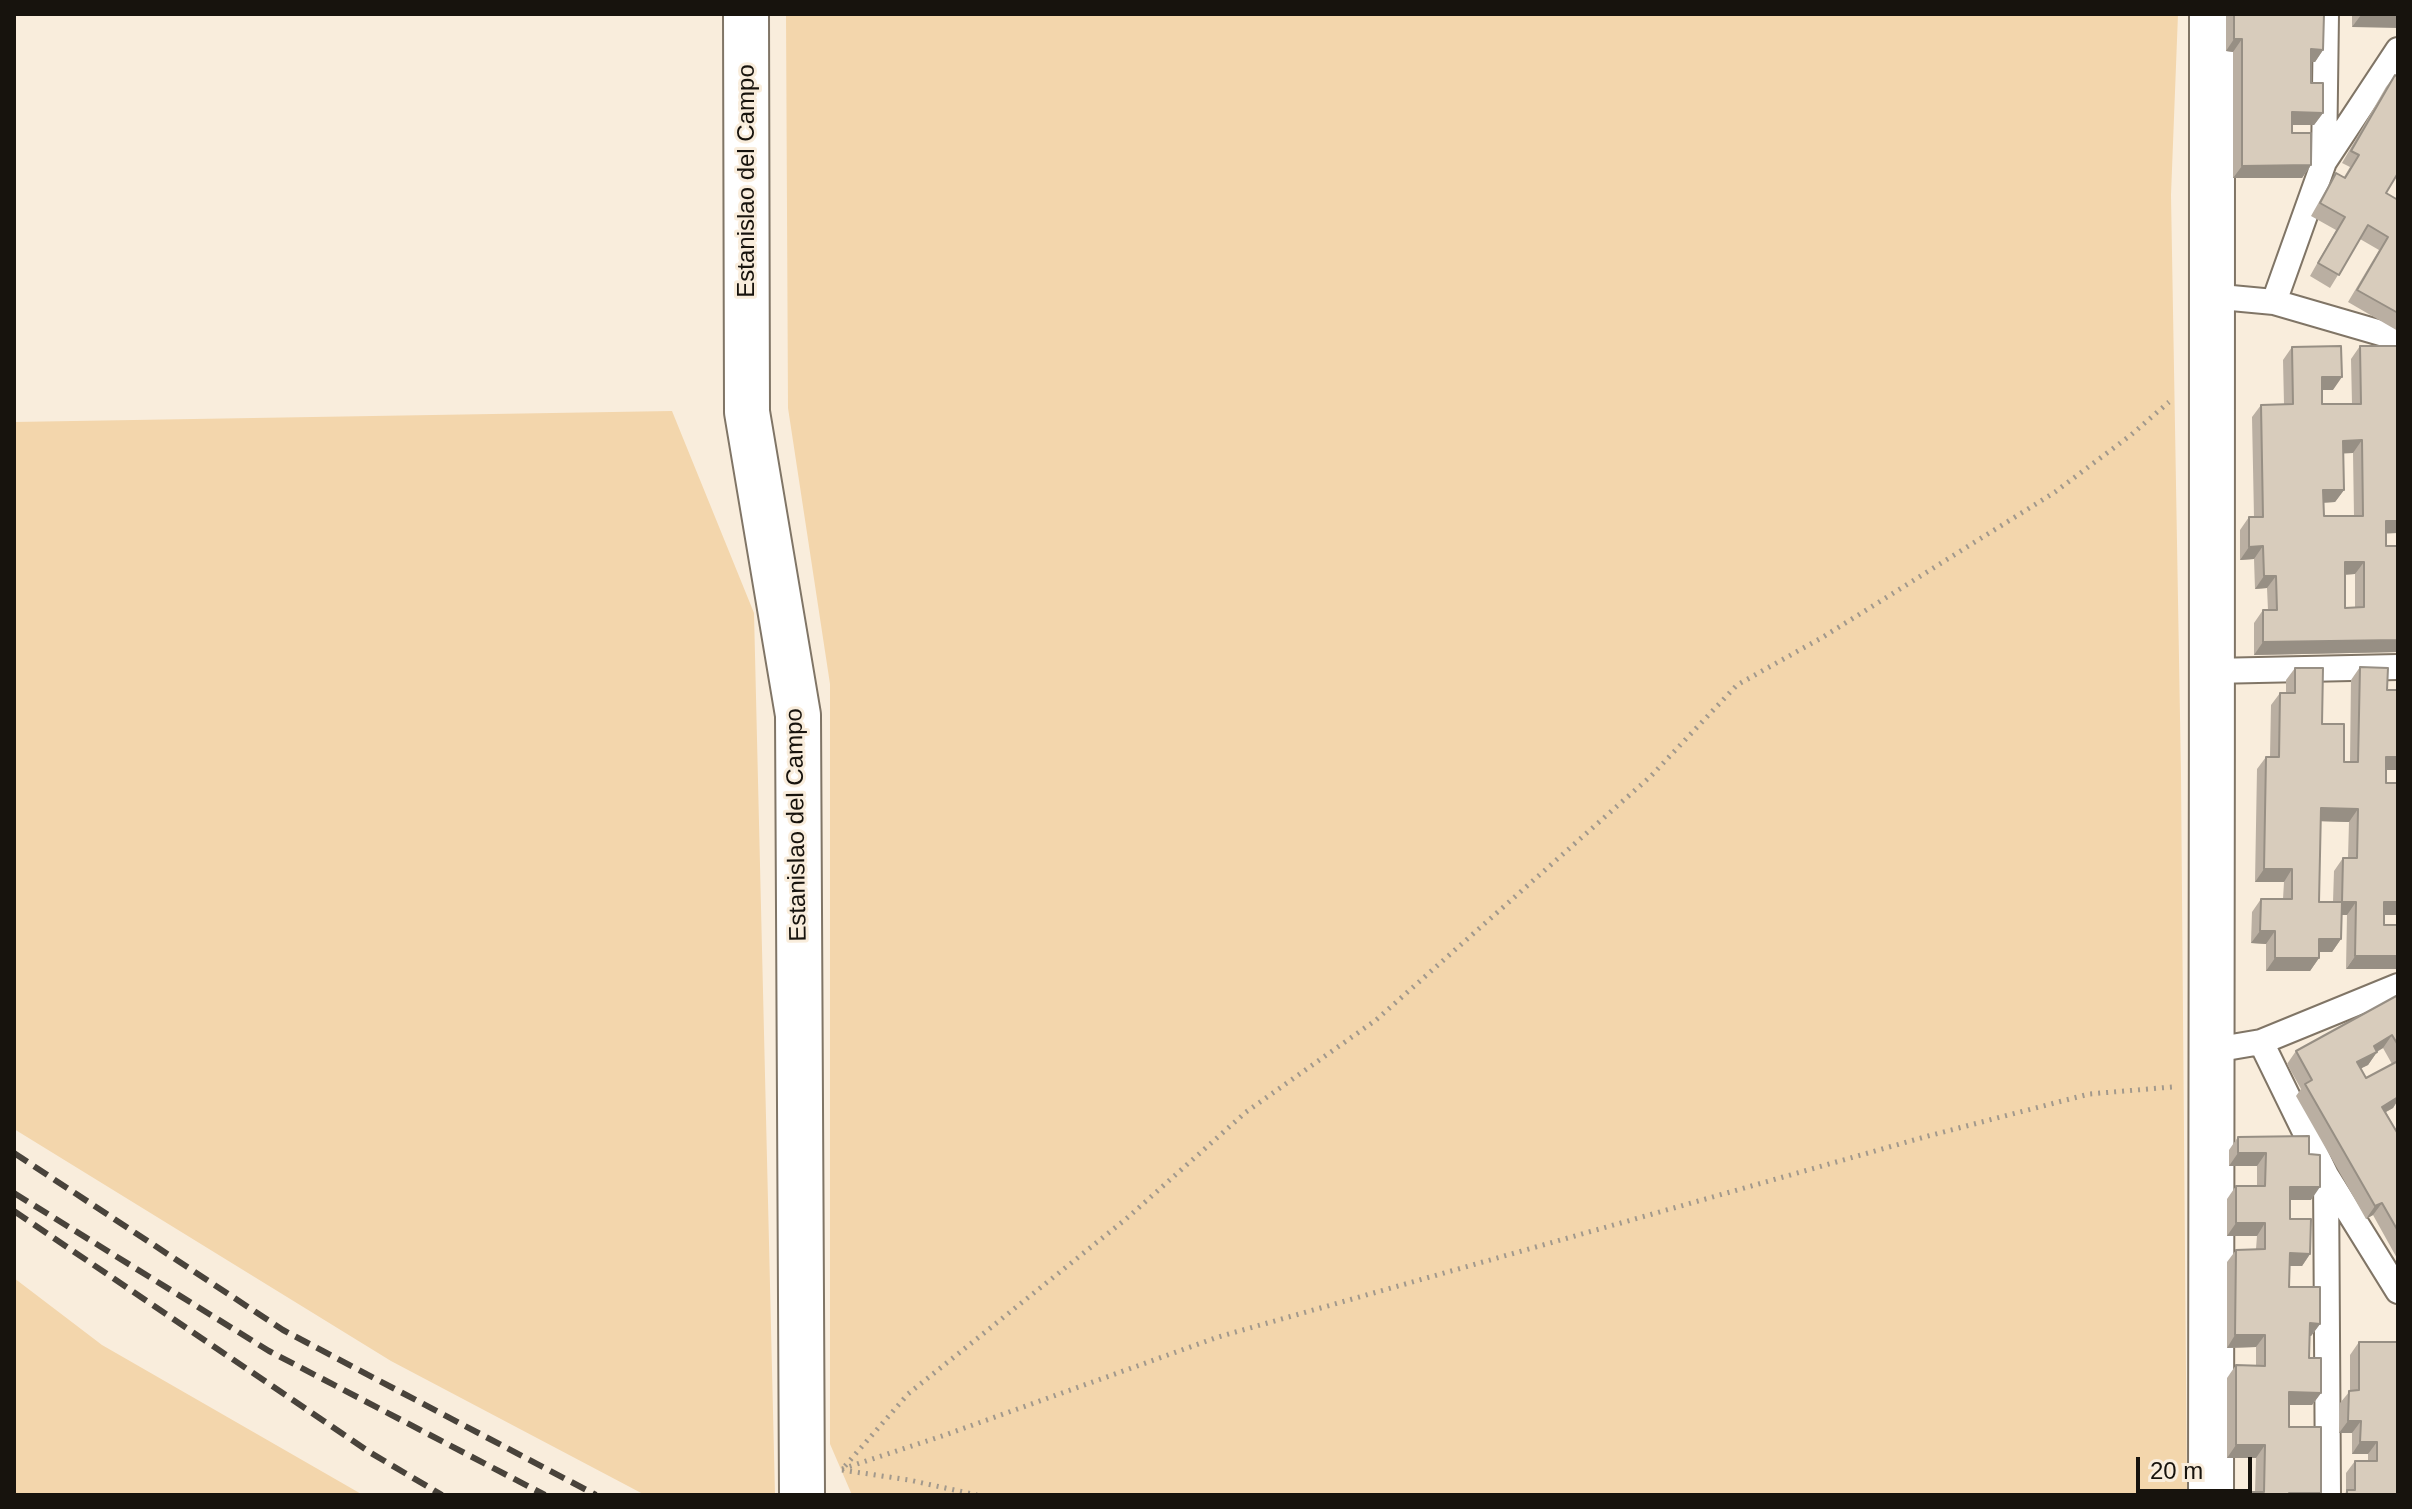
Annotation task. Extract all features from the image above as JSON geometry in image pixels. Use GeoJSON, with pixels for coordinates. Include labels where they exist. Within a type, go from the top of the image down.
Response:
{"type":"FeatureCollection","features":[{"type":"Feature","properties":{"kind":"street","name":"Estanislao del Campo"},"geometry":{"type":"LineString","coordinates":[[746,14],[747,412],[798,715],[815,1481]]}},
{"type":"Feature","properties":{"kind":"street"},"geometry":{"type":"LineString","coordinates":[[2211,1495],[2214,1067],[2210,296],[2212,14]]}},
{"type":"Feature","properties":{"kind":"lane"},"geometry":{"type":"LineString","coordinates":[[2324,162],[2326,14]]}},
{"type":"Feature","properties":{"kind":"lane"},"geometry":{"type":"LineString","coordinates":[[2274,302],[2324,162],[2398,50]]}},
{"type":"Feature","properties":{"kind":"lane"},"geometry":{"type":"LineString","coordinates":[[2210,296],[2274,302],[2398,338]]}},
{"type":"Feature","properties":{"kind":"lane"},"geometry":{"type":"LineString","coordinates":[[2212,671],[2398,667]]}},
{"type":"Feature","properties":{"kind":"lane"},"geometry":{"type":"LineString","coordinates":[[2214,1067],[2261,1042],[2398,986]]}},
{"type":"Feature","properties":{"kind":"lane"},"geometry":{"type":"LineString","coordinates":[[2261,1042],[2326,1175],[2398,1291]]}},
{"type":"Feature","properties":{"kind":"lane"},"geometry":{"type":"LineString","coordinates":[[2326,1175],[2328,1495]]}},
{"type":"Feature","properties":{"kind":"path"},"geometry":{"type":"LineString","coordinates":[[815,1481],[908,1394],[1126,1219],[1246,1112],[1376,1020],[1651,776],[1737,685],[1823,637],[2055,492],[2131,435],[2211,366]]}},
{"type":"Feature","properties":{"kind":"path"},"geometry":{"type":"LineString","coordinates":[[815,1481],[1218,1337],[1928,1136],[2089,1094],[2214,1067]]}},
{"type":"Feature","properties":{"kind":"path"},"geometry":{"type":"LineString","coordinates":[[815,1481],[909,1480],[977,1495]]}},
{"type":"Feature","properties":{"kind":"shaded area"},"geometry":{"type":"Polygon","coordinates":[[[786,14],[2178,14],[2171,195],[2181,774],[2187,1495],[852,1495],[830,1444],[830,684],[788,408],[786,14]]]}},
{"type":"Feature","properties":{"kind":"shaded area"},"geometry":{"type":"Polygon","coordinates":[[[672,411],[754,613],[775,1495],[645,1495],[391,1361],[14,1129],[14,422],[672,411]]]}},
{"type":"Feature","properties":{"kind":"shaded area"},"geometry":{"type":"Polygon","coordinates":[[[14,1278],[102,1345],[363,1495],[14,1495],[14,1278]]]}},
{"type":"Feature","properties":{"kind":"building"},"geometry":{"type":"Polygon","coordinates":[[[2234,14],[2324,14],[2323,50],[2311,49],[2311,83],[2323,83],[2323,113],[2292,112],[2292,133],[2311,133],[2311,165],[2242,166],[2242,39],[2234,39],[2234,14]]]}},
{"type":"Feature","properties":{"kind":"building"},"geometry":{"type":"Polygon","coordinates":[[[2395,75],[2398,77],[2398,173],[2386,193],[2398,200],[2398,313],[2357,290],[2388,237],[2368,225],[2339,275],[2318,263],[2345,217],[2320,203],[2336,173],[2345,178],[2359,155],[2351,151],[2395,75]]]}},
{"type":"Feature","properties":{"kind":"building"},"geometry":{"type":"Polygon","coordinates":[[[2341,346],[2342,377],[2322,377],[2322,404],[2361,404],[2360,346],[2398,346],[2398,521],[2386,521],[2386,546],[2398,546],[2398,640],[2263,642],[2263,610],[2277,610],[2276,576],[2264,576],[2263,546],[2249,547],[2249,517],[2263,517],[2261,405],[2293,404],[2292,347],[2341,346]],[[2362,440],[2343,441],[2344,490],[2323,490],[2324,516],[2363,516],[2362,440]],[[2345,562],[2345,608],[2364,607],[2364,562],[2345,562]]]}},
{"type":"Feature","properties":{"kind":"building"},"geometry":{"type":"Polygon","coordinates":[[[2360,667],[2388,668],[2387,690],[2398,690],[2398,757],[2386,757],[2386,783],[2398,783],[2398,902],[2384,902],[2384,925],[2398,925],[2398,956],[2355,956],[2356,902],[2342,902],[2341,939],[2319,939],[2319,958],[2275,958],[2275,931],[2260,931],[2261,899],[2292,899],[2292,869],[2264,869],[2266,757],[2279,757],[2280,693],[2295,693],[2295,668],[2323,668],[2322,724],[2344,724],[2344,762],[2358,762],[2360,667]],[[2321,808],[2319,902],[2342,902],[2343,858],[2357,858],[2358,809],[2321,808]]]}},
{"type":"Feature","properties":{"kind":"building"},"geometry":{"type":"Polygon","coordinates":[[[2398,995],[2398,1045],[2392,1035],[2374,1046],[2377,1052],[2357,1062],[2366,1078],[2398,1061],[2398,1097],[2382,1107],[2398,1134],[2398,1231],[2382,1203],[2375,1206],[2305,1084],[2312,1080],[2296,1051],[2398,995]]]}},
{"type":"Feature","properties":{"kind":"building"},"geometry":{"type":"Polygon","coordinates":[[[2309,1136],[2309,1154],[2320,1155],[2320,1187],[2290,1187],[2290,1219],[2311,1219],[2310,1254],[2290,1253],[2289,1287],[2320,1287],[2320,1324],[2310,1323],[2309,1358],[2321,1358],[2321,1393],[2289,1392],[2289,1427],[2321,1427],[2321,1493],[2237,1495],[2237,1492],[2264,1492],[2265,1445],[2236,1445],[2236,1365],[2265,1366],[2265,1335],[2235,1335],[2236,1250],[2265,1249],[2265,1223],[2236,1223],[2236,1186],[2265,1186],[2266,1153],[2238,1153],[2238,1137],[2309,1136]]]}},
{"type":"Feature","properties":{"kind":"building"},"geometry":{"type":"Polygon","coordinates":[[[2359,1342],[2398,1342],[2398,1495],[2347,1495],[2347,1490],[2355,1490],[2355,1461],[2377,1461],[2377,1442],[2360,1442],[2361,1421],[2348,1421],[2349,1391],[2359,1390],[2359,1342]]]}},
{"type":"Feature","properties":{"kind":"railway"},"geometry":{"type":"LineString","coordinates":[[14,1153],[283,1330],[596,1495]]}},
{"type":"Feature","properties":{"kind":"railway"},"geometry":{"type":"LineString","coordinates":[[14,1193],[269,1351],[545,1495]]}},
{"type":"Feature","properties":{"kind":"railway"},"geometry":{"type":"LineString","coordinates":[[14,1211],[371,1453],[442,1495]]}}]}
